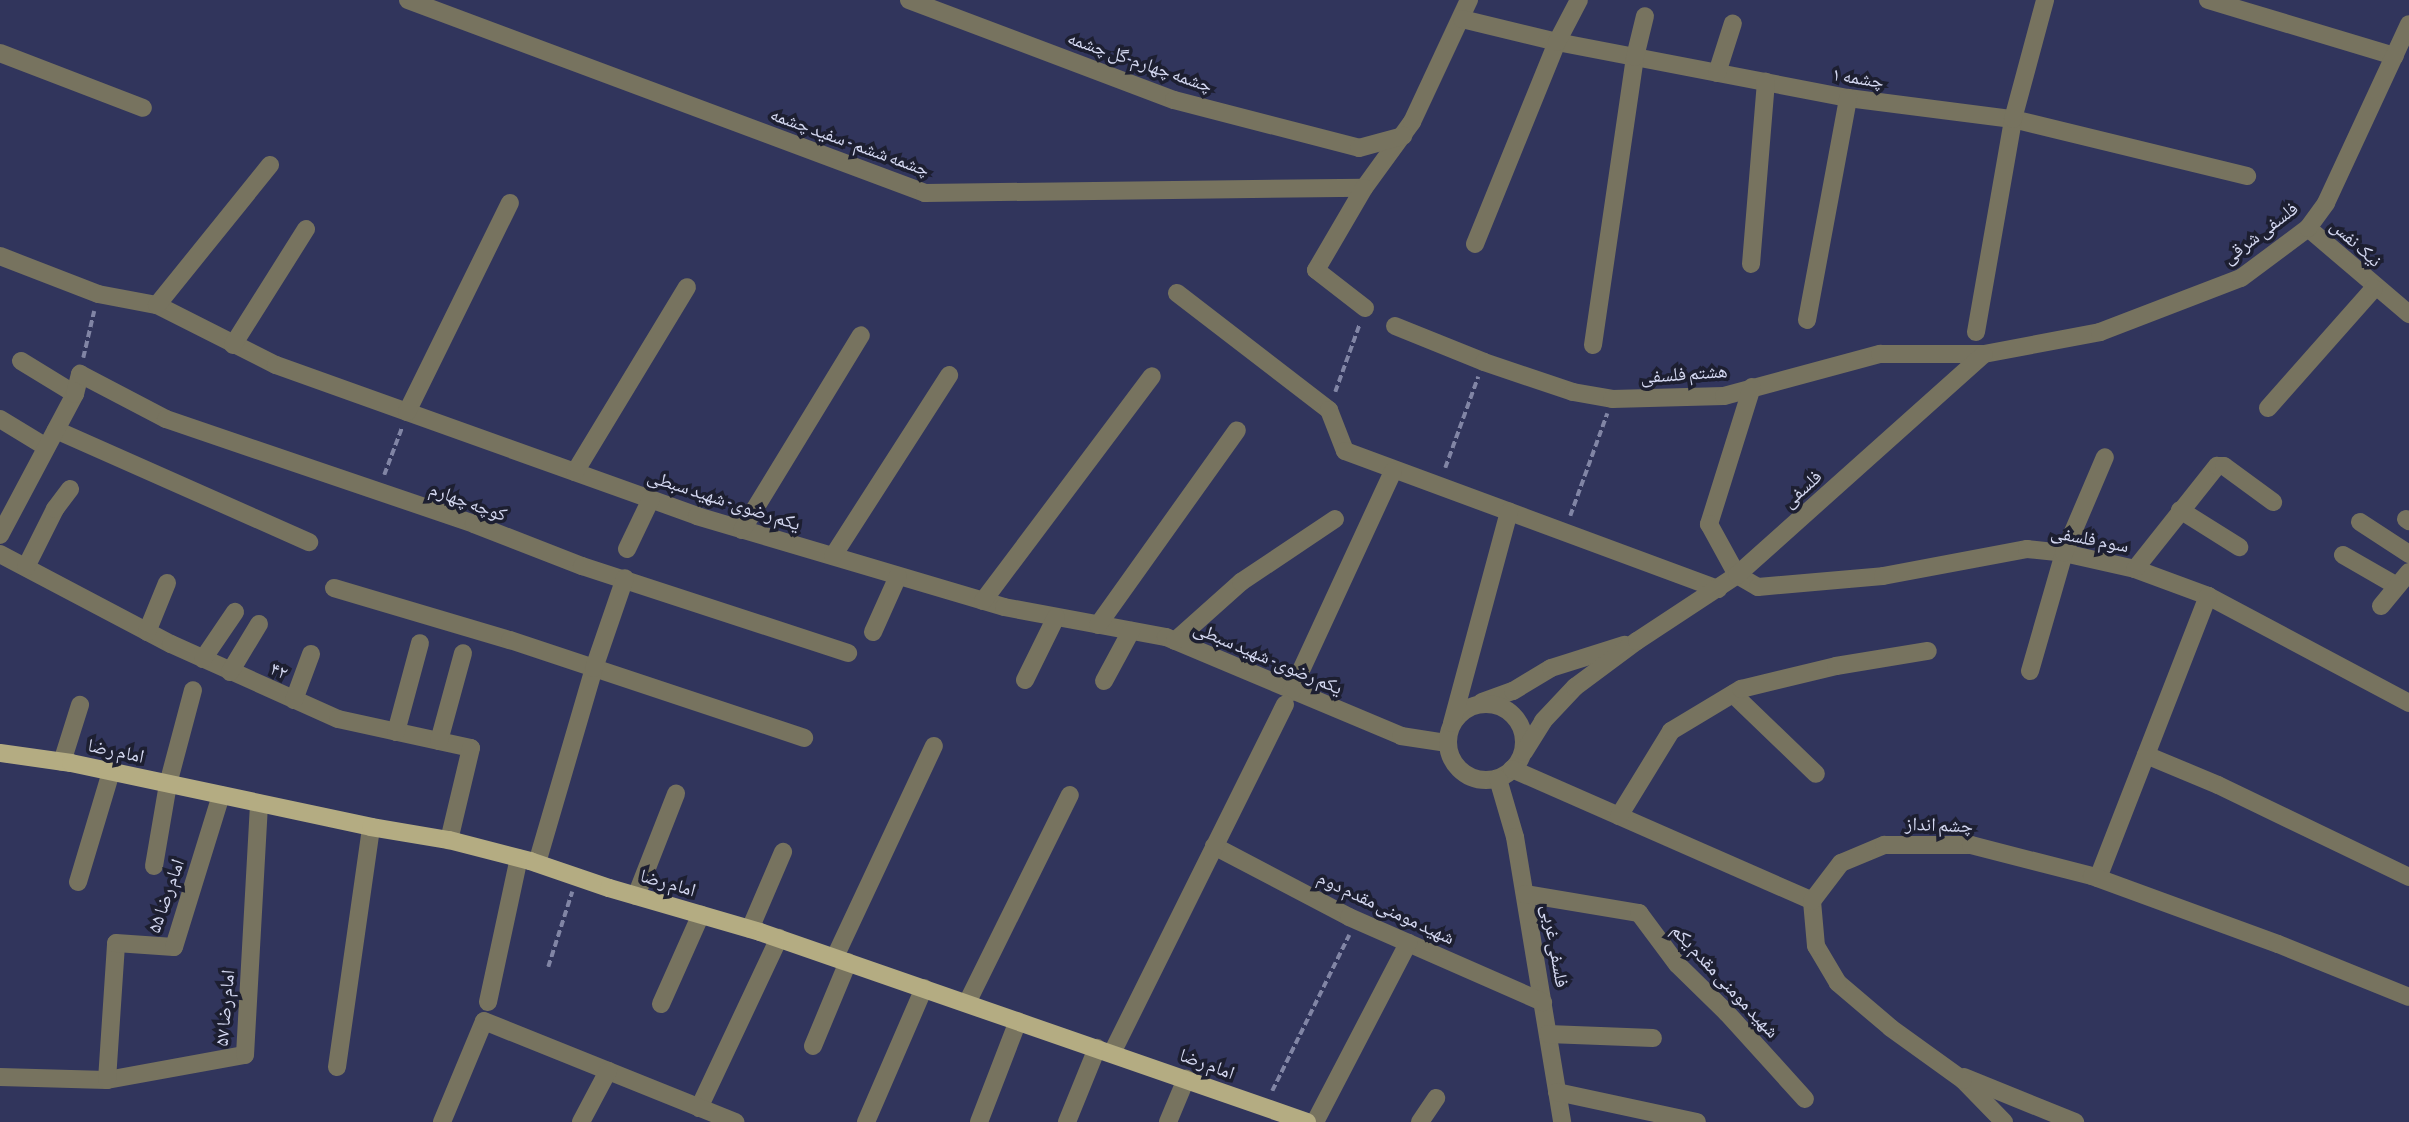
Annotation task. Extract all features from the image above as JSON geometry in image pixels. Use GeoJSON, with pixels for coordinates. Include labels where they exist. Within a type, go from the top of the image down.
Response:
{"type":"FeatureCollection","features":[{"type":"Feature","properties":{"kind":"main road","name":"امام رضا"},"geometry":{"type":"LineString","coordinates":[[0,753],[62,762],[371,827],[449,840],[537,863],[636,896],[779,938],[1105,1050],[1297,1120]]}},
{"type":"Feature","properties":{"kind":"street","name":"چشمه ششم - سفید چشمه"},"geometry":{"type":"LineString","coordinates":[[408,0],[925,194],[1364,188]]}},
{"type":"Feature","properties":{"kind":"street","name":"چشمه چهارم-گل چشمه"},"geometry":{"type":"LineString","coordinates":[[909,0],[1174,100],[1359,148],[1403,136]]}},
{"type":"Feature","properties":{"kind":"street"},"geometry":{"type":"LineString","coordinates":[[1365,308],[1315,270],[1364,188],[1403,136],[1469,0]]}},
{"type":"Feature","properties":{"kind":"street"},"geometry":{"type":"LineString","coordinates":[[1475,244],[1557,42],[1579,0]]}},
{"type":"Feature","properties":{"kind":"street"},"geometry":{"type":"LineString","coordinates":[[1976,331],[2013,119],[2045,0]]}},
{"type":"Feature","properties":{"kind":"street"},"geometry":{"type":"LineString","coordinates":[[2208,0],[2395,55]]}},
{"type":"Feature","properties":{"kind":"street"},"geometry":{"type":"LineString","coordinates":[[1593,345],[1635,57],[1645,16]]}},
{"type":"Feature","properties":{"kind":"street","name":"چشمه ۱"},"geometry":{"type":"LineString","coordinates":[[1462,19],[1557,42],[1848,99],[2013,119],[2247,176]]}},
{"type":"Feature","properties":{"kind":"street"},"geometry":{"type":"LineString","coordinates":[[1717,73],[1734,23]]}},
{"type":"Feature","properties":{"kind":"street","name":"فلسفی شرقی"},"geometry":{"type":"LineString","coordinates":[[1984,354],[2100,332],[2241,278],[2308,228],[2326,203],[2409,24]]}},
{"type":"Feature","properties":{"kind":"street"},"geometry":{"type":"LineString","coordinates":[[0,53],[143,108]]}},
{"type":"Feature","properties":{"kind":"street"},"geometry":{"type":"LineString","coordinates":[[1751,264],[1766,82]]}},
{"type":"Feature","properties":{"kind":"street"},"geometry":{"type":"LineString","coordinates":[[1807,320],[1848,99]]}},
{"type":"Feature","properties":{"kind":"street"},"geometry":{"type":"LineString","coordinates":[[157,304],[270,165]]}},
{"type":"Feature","properties":{"kind":"street"},"geometry":{"type":"LineString","coordinates":[[407,412],[510,202]]}},
{"type":"Feature","properties":{"kind":"street","name":"نیک نفس"},"geometry":{"type":"LineString","coordinates":[[2308,228],[2374,288],[2409,314]]}},
{"type":"Feature","properties":{"kind":"street"},"geometry":{"type":"LineString","coordinates":[[233,345],[306,229]]}},
{"type":"Feature","properties":{"kind":"street","name":"یکم رضوی- شهید سبطی"},"geometry":{"type":"LineString","coordinates":[[0,256],[99,294],[157,304],[276,365],[742,530],[983,601],[1175,641],[1288,698],[1401,736],[1447,743]]}},
{"type":"Feature","properties":{"kind":"street"},"geometry":{"type":"LineString","coordinates":[[575,472],[687,287]]}},
{"type":"Feature","properties":{"kind":"street"},"geometry":{"type":"LineString","coordinates":[[2268,408],[2374,288]]}},
{"type":"Feature","properties":{"kind":"street"},"geometry":{"type":"LineString","coordinates":[[1177,293],[1329,410],[1345,451],[1438,488],[1718,589]]}},
{"type":"Feature","properties":{"kind":"street","name":"هشتم فلسفی"},"geometry":{"type":"LineString","coordinates":[[1395,326],[1484,362],[1573,392],[1612,399],[1724,396],[1880,355],[1984,354]]}},
{"type":"Feature","properties":{"kind":"street"},"geometry":{"type":"LineString","coordinates":[[742,530],[861,335]]}},
{"type":"Feature","properties":{"kind":"street","name":"فلسفی"},"geometry":{"type":"LineString","coordinates":[[1637,641],[1737,575],[1984,354]]}},
{"type":"Feature","properties":{"kind":"street"},"geometry":{"type":"LineString","coordinates":[[21,361],[75,394]]}},
{"type":"Feature","properties":{"kind":"street"},"geometry":{"type":"LineString","coordinates":[[0,535],[75,394],[80,373]]}},
{"type":"Feature","properties":{"kind":"street","name":"کوچه چهارم"},"geometry":{"type":"LineString","coordinates":[[80,373],[166,419],[474,524],[522,545],[848,653]]}},
{"type":"Feature","properties":{"kind":"street"},"geometry":{"type":"LineString","coordinates":[[833,556],[949,375]]}},
{"type":"Feature","properties":{"kind":"street"},"geometry":{"type":"LineString","coordinates":[[983,601],[1152,376]]}},
{"type":"Feature","properties":{"kind":"street"},"geometry":{"type":"LineString","coordinates":[[1737,575],[1709,524],[1752,387]]}},
{"type":"Feature","properties":{"kind":"street"},"geometry":{"type":"LineString","coordinates":[[0,419],[46,447]]}},
{"type":"Feature","properties":{"kind":"street"},"geometry":{"type":"LineString","coordinates":[[56,430],[309,542]]}},
{"type":"Feature","properties":{"kind":"street"},"geometry":{"type":"LineString","coordinates":[[1098,625],[1237,430]]}},
{"type":"Feature","properties":{"kind":"street"},"geometry":{"type":"LineString","coordinates":[[2029,671],[2064,553],[2105,457]]}},
{"type":"Feature","properties":{"kind":"street"},"geometry":{"type":"LineString","coordinates":[[2135,569],[2217,466],[2224,466],[2273,502]]}},
{"type":"Feature","properties":{"kind":"street"},"geometry":{"type":"LineString","coordinates":[[1067,1122],[1214,846],[1288,698],[1393,471]]}},
{"type":"Feature","properties":{"kind":"street"},"geometry":{"type":"LineString","coordinates":[[26,567],[55,509],[70,489]]}},
{"type":"Feature","properties":{"kind":"street"},"geometry":{"type":"LineString","coordinates":[[627,549],[651,499]]}},
{"type":"Feature","properties":{"kind":"street"},"geometry":{"type":"LineString","coordinates":[[2180,510],[2239,547]]}},
{"type":"Feature","properties":{"kind":"street"},"geometry":{"type":"LineString","coordinates":[[1509,512],[1447,743],[1452,761],[1466,776],[1482,781],[1505,774],[1524,752],[1543,721],[1575,687],[1637,641]]}},
{"type":"Feature","properties":{"kind":"street"},"geometry":{"type":"LineString","coordinates":[[1175,641],[1241,582],[1335,519]]}},
{"type":"Feature","properties":{"kind":"street"},"geometry":{"type":"LineString","coordinates":[[2360,522],[2409,554]]}},
{"type":"Feature","properties":{"kind":"street","name":"سوم فلسفی"},"geometry":{"type":"LineString","coordinates":[[1737,575],[1758,587],[1883,576],[2027,549],[2064,553],[2135,569],[2208,596],[2409,704]]}},
{"type":"Feature","properties":{"kind":"street","name":"۴۲"},"geometry":{"type":"LineString","coordinates":[[0,554],[202,659],[338,719],[471,748],[449,840]]}},
{"type":"Feature","properties":{"kind":"street"},"geometry":{"type":"LineString","coordinates":[[2343,555],[2403,579],[2381,606]]}},
{"type":"Feature","properties":{"kind":"street"},"geometry":{"type":"LineString","coordinates":[[873,632],[898,576]]}},
{"type":"Feature","properties":{"kind":"street"},"geometry":{"type":"LineString","coordinates":[[537,863],[594,668],[625,578]]}},
{"type":"Feature","properties":{"kind":"street"},"geometry":{"type":"LineString","coordinates":[[147,632],[167,583]]}},
{"type":"Feature","properties":{"kind":"street"},"geometry":{"type":"LineString","coordinates":[[334,588],[510,640],[804,738]]}},
{"type":"Feature","properties":{"kind":"street"},"geometry":{"type":"LineString","coordinates":[[2098,878],[2208,596]]}},
{"type":"Feature","properties":{"kind":"street"},"geometry":{"type":"LineString","coordinates":[[202,659],[234,612]]}},
{"type":"Feature","properties":{"kind":"street"},"geometry":{"type":"LineString","coordinates":[[1025,680],[1056,617]]}},
{"type":"Feature","properties":{"kind":"street"},"geometry":{"type":"LineString","coordinates":[[230,672],[259,624]]}},
{"type":"Feature","properties":{"kind":"street"},"geometry":{"type":"LineString","coordinates":[[1104,681],[1131,631]]}},
{"type":"Feature","properties":{"kind":"street"},"geometry":{"type":"LineString","coordinates":[[1452,723],[1474,705],[1513,691],[1551,668],[1637,641]]}},
{"type":"Feature","properties":{"kind":"street"},"geometry":{"type":"LineString","coordinates":[[397,732],[420,643]]}},
{"type":"Feature","properties":{"kind":"street"},"geometry":{"type":"LineString","coordinates":[[1619,816],[1671,731],[1741,689],[1836,666],[1928,651]]}},
{"type":"Feature","properties":{"kind":"street"},"geometry":{"type":"LineString","coordinates":[[439,741],[463,653]]}},
{"type":"Feature","properties":{"kind":"street"},"geometry":{"type":"LineString","coordinates":[[294,700],[312,654]]}},
{"type":"Feature","properties":{"kind":"street"},"geometry":{"type":"LineString","coordinates":[[154,866],[168,784],[193,690]]}},
{"type":"Feature","properties":{"kind":"street"},"geometry":{"type":"LineString","coordinates":[[1733,694],[1816,774]]}},
{"type":"Feature","properties":{"kind":"street"},"geometry":{"type":"LineString","coordinates":[[62,762],[80,705]]}},
{"type":"Feature","properties":{"kind":"street"},"geometry":{"type":"LineString","coordinates":[[1474,705],[1500,706],[1514,715],[1523,730],[1524,752]]}},
{"type":"Feature","properties":{"kind":"street"},"geometry":{"type":"LineString","coordinates":[[813,1046],[842,960],[934,746]]}},
{"type":"Feature","properties":{"kind":"street"},"geometry":{"type":"LineString","coordinates":[[2146,755],[2218,785],[2409,877]]}},
{"type":"Feature","properties":{"kind":"street"},"geometry":{"type":"LineString","coordinates":[[78,882],[111,772]]}},
{"type":"Feature","properties":{"kind":"street"},"geometry":{"type":"LineString","coordinates":[[1505,774],[1619,816],[1812,901],[1816,946],[1838,983],[1891,1028],[1951,1072],[2004,1122]]}},
{"type":"Feature","properties":{"kind":"street","name":"فلسفی غربی"},"geometry":{"type":"LineString","coordinates":[[1505,774],[1562,1122]]}},
{"type":"Feature","properties":{"kind":"street"},"geometry":{"type":"LineString","coordinates":[[636,896],[676,793]]}},
{"type":"Feature","properties":{"kind":"street","name":"۵۵ امام رضا"},"geometry":{"type":"LineString","coordinates":[[107,1080],[116,943],[174,947],[221,796]]}},
{"type":"Feature","properties":{"kind":"street"},"geometry":{"type":"LineString","coordinates":[[967,1003],[1070,796]]}},
{"type":"Feature","properties":{"kind":"street","name":"امام رضا ۵۷"},"geometry":{"type":"LineString","coordinates":[[0,1077],[107,1080],[245,1055],[259,803]]}},
{"type":"Feature","properties":{"kind":"street"},"geometry":{"type":"LineString","coordinates":[[337,1067],[371,827]]}},
{"type":"Feature","properties":{"kind":"street","name":"چشم انداز"},"geometry":{"type":"LineString","coordinates":[[1812,901],[1841,863],[1884,845],[1970,845],[2098,878],[2278,944],[2409,997]]}},
{"type":"Feature","properties":{"kind":"street","name":"شهید مومنی مقدم دوم"},"geometry":{"type":"LineString","coordinates":[[1214,846],[1356,920],[1543,1002]]}},
{"type":"Feature","properties":{"kind":"street"},"geometry":{"type":"LineString","coordinates":[[750,929],[783,852]]}},
{"type":"Feature","properties":{"kind":"street"},"geometry":{"type":"LineString","coordinates":[[488,1002],[519,858]]}},
{"type":"Feature","properties":{"kind":"street","name":"شهید مومنی مقدم یکم"},"geometry":{"type":"LineString","coordinates":[[1525,894],[1639,913],[1677,964],[1727,1013],[1805,1099]]}},
{"type":"Feature","properties":{"kind":"street"},"geometry":{"type":"LineString","coordinates":[[662,1004],[701,914]]}},
{"type":"Feature","properties":{"kind":"street"},"geometry":{"type":"LineString","coordinates":[[699,1108],[779,938]]}},
{"type":"Feature","properties":{"kind":"street"},"geometry":{"type":"LineString","coordinates":[[1315,1122],[1408,943]]}},
{"type":"Feature","properties":{"kind":"street"},"geometry":{"type":"LineString","coordinates":[[866,1122],[924,988]]}},
{"type":"Feature","properties":{"kind":"street"},"geometry":{"type":"LineString","coordinates":[[443,1122],[484,1021],[734,1122]]}},
{"type":"Feature","properties":{"kind":"street"},"geometry":{"type":"LineString","coordinates":[[979,1122],[1018,1021]]}},
{"type":"Feature","properties":{"kind":"street"},"geometry":{"type":"LineString","coordinates":[[1548,1034],[1653,1038]]}},
{"type":"Feature","properties":{"kind":"street"},"geometry":{"type":"LineString","coordinates":[[581,1122],[608,1071]]}},
{"type":"Feature","properties":{"kind":"street"},"geometry":{"type":"LineString","coordinates":[[1951,1072],[2075,1122]]}},
{"type":"Feature","properties":{"kind":"street"},"geometry":{"type":"LineString","coordinates":[[1168,1122],[1186,1079]]}},
{"type":"Feature","properties":{"kind":"street"},"geometry":{"type":"LineString","coordinates":[[1557,1092],[1697,1122]]}},
{"type":"Feature","properties":{"kind":"street"},"geometry":{"type":"LineString","coordinates":[[1420,1122],[1436,1097]]}},
{"type":"Feature","properties":{"kind":"path"},"geometry":{"type":"LineString","coordinates":[[80,373],[99,294]]}},
{"type":"Feature","properties":{"kind":"path"},"geometry":{"type":"LineString","coordinates":[[1329,410],[1365,308]]}},
{"type":"Feature","properties":{"kind":"path"},"geometry":{"type":"LineString","coordinates":[[1438,488],[1484,362]]}},
{"type":"Feature","properties":{"kind":"path"},"geometry":{"type":"LineString","coordinates":[[1563,534],[1612,399]]}},
{"type":"Feature","properties":{"kind":"path"},"geometry":{"type":"LineString","coordinates":[[377,492],[407,412]]}},
{"type":"Feature","properties":{"kind":"path"},"geometry":{"type":"LineString","coordinates":[[548,967],[576,877]]}},
{"type":"Feature","properties":{"kind":"path"},"geometry":{"type":"LineString","coordinates":[[1264,1107],[1356,920]]}}]}
